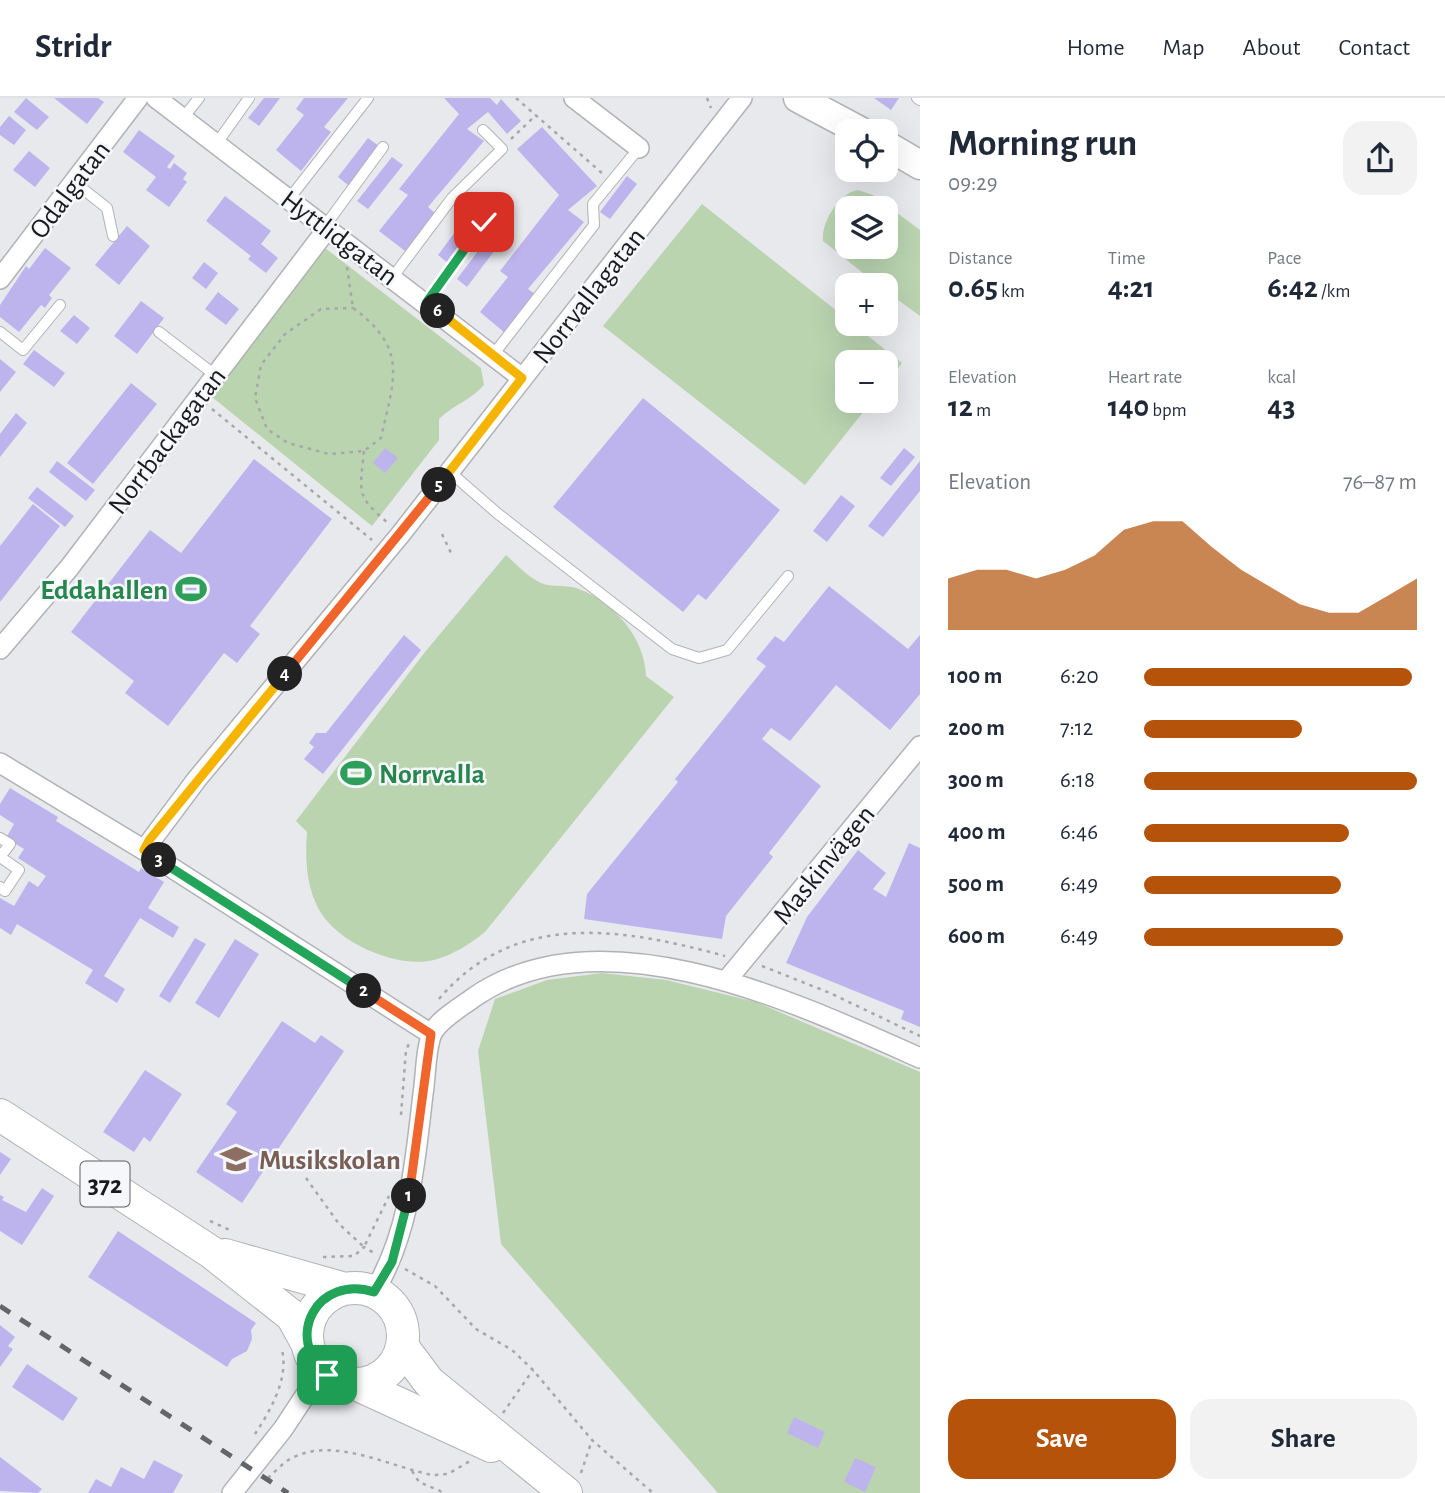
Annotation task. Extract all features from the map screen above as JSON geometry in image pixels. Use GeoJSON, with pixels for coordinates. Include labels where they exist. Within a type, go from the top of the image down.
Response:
{"type":"FeatureCollection","features":[{"type":"Feature","properties":{"kind":"main road"},"geometry":{"type":"LineString","coordinates":[[799,98],[838,119]]}},
{"type":"Feature","properties":{"kind":"main road"},"geometry":{"type":"LineString","coordinates":[[898,152],[920,165]]}},
{"type":"Feature","properties":{"kind":"main road","name":"372"},"geometry":{"type":"LineString","coordinates":[[0,1115],[211,1252],[292,1316],[304,1355]]}},
{"type":"Feature","properties":{"kind":"main road","name":"372"},"geometry":{"type":"LineString","coordinates":[[211,1252],[360,1290]]}},
{"type":"Feature","properties":{"kind":"main road"},"geometry":{"type":"LineString","coordinates":[[356,1384],[382,1376],[395,1363],[402,1346],[399,1318],[389,1303],[360,1290],[330,1295],[313,1313],[307,1328],[304,1355],[341,1382],[356,1384],[574,1483]]}},
{"type":"Feature","properties":{"kind":"main road"},"geometry":{"type":"LineString","coordinates":[[402,1346],[429,1382],[478,1420],[523,1461]]}},
{"type":"Feature","properties":{"kind":"street","name":"Odalgatan"},"geometry":{"type":"LineString","coordinates":[[0,279],[138,98]]}},
{"type":"Feature","properties":{"kind":"street","name":"Hyttlidgatan"},"geometry":{"type":"LineString","coordinates":[[156,98],[522,378]]}},
{"type":"Feature","properties":{"kind":"street"},"geometry":{"type":"LineString","coordinates":[[574,98],[639,148]]}},
{"type":"Feature","properties":{"kind":"street","name":"Norrvallagatan"},"geometry":{"type":"LineString","coordinates":[[144,850],[197,779],[450,472],[742,98]]}},
{"type":"Feature","properties":{"kind":"street","name":"Norrbackagatan"},"geometry":{"type":"LineString","coordinates":[[0,649],[69,568],[215,375],[332,231]]}},
{"type":"Feature","properties":{"kind":"street","name":"Maskinvägen"},"geometry":{"type":"LineString","coordinates":[[726,981],[920,746]]}},
{"type":"Feature","properties":{"kind":"street"},"geometry":{"type":"LineString","coordinates":[[0,763],[144,850],[425,1030]]}},
{"type":"Feature","properties":{"kind":"street"},"geometry":{"type":"LineString","coordinates":[[425,1030],[486,989],[544,967],[602,961],[668,967],[760,990],[920,1058]]}},
{"type":"Feature","properties":{"kind":"street"},"geometry":{"type":"LineString","coordinates":[[360,1290],[392,1262],[405,1214],[425,1030]]}},
{"type":"Feature","properties":{"kind":"street"},"geometry":{"type":"LineString","coordinates":[[232,1493],[283,1429],[304,1355]]}},
{"type":"Feature","properties":{"kind":"lane"},"geometry":{"type":"LineString","coordinates":[[183,118],[199,98]]}},
{"type":"Feature","properties":{"kind":"lane"},"geometry":{"type":"LineString","coordinates":[[217,143],[249,98]]}},
{"type":"Feature","properties":{"kind":"lane"},"geometry":{"type":"LineString","coordinates":[[289,199],[368,98]]}},
{"type":"Feature","properties":{"kind":"lane"},"geometry":{"type":"LineString","coordinates":[[393,278],[452,198],[502,149],[483,130]]}},
{"type":"Feature","properties":{"kind":"lane"},"geometry":{"type":"LineString","coordinates":[[332,231],[383,147]]}},
{"type":"Feature","properties":{"kind":"lane"},"geometry":{"type":"LineString","coordinates":[[493,355],[594,225],[593,204],[639,148]]}},
{"type":"Feature","properties":{"kind":"lane"},"geometry":{"type":"LineString","coordinates":[[74,182],[107,208],[113,236]]}},
{"type":"Feature","properties":{"kind":"lane"},"geometry":{"type":"LineString","coordinates":[[426,303],[484,222]]}},
{"type":"Feature","properties":{"kind":"lane"},"geometry":{"type":"LineString","coordinates":[[0,332],[23,351],[60,306]]}},
{"type":"Feature","properties":{"kind":"lane"},"geometry":{"type":"LineString","coordinates":[[159,332],[215,375]]}},
{"type":"Feature","properties":{"kind":"lane"},"geometry":{"type":"LineString","coordinates":[[450,472],[497,513],[672,649],[699,658],[727,650],[788,576]]}},
{"type":"Feature","properties":{"kind":"lane"},"geometry":{"type":"LineString","coordinates":[[0,838],[9,844],[0,857],[19,870],[5,891],[0,887]]}},
{"type":"Feature","properties":{"kind":"path"},"geometry":{"type":"LineString","coordinates":[[516,98],[522,100],[610,181]]}},
{"type":"Feature","properties":{"kind":"path"},"geometry":{"type":"LineString","coordinates":[[502,149],[536,115]]}},
{"type":"Feature","properties":{"kind":"path"},"geometry":{"type":"LineString","coordinates":[[332,231],[353,308],[390,345],[394,373],[381,438],[364,451],[329,454],[288,443],[267,429],[255,398],[261,365],[285,334],[321,309],[353,308]]}},
{"type":"Feature","properties":{"kind":"path"},"geometry":{"type":"LineString","coordinates":[[198,398],[374,542]]}},
{"type":"Feature","properties":{"kind":"path"},"geometry":{"type":"LineString","coordinates":[[364,451],[360,492],[369,508],[388,524]]}},
{"type":"Feature","properties":{"kind":"path"},"geometry":{"type":"LineString","coordinates":[[442,534],[452,553]]}},
{"type":"Feature","properties":{"kind":"path"},"geometry":{"type":"LineString","coordinates":[[401,1116],[406,1050],[425,1030]]}},
{"type":"Feature","properties":{"kind":"path"},"geometry":{"type":"LineString","coordinates":[[306,1178],[339,1224],[364,1247],[391,1193]]}},
{"type":"Feature","properties":{"kind":"path"},"geometry":{"type":"LineString","coordinates":[[251,1469],[254,1435],[281,1383],[285,1362],[304,1355]]}},
{"type":"Feature","properties":{"kind":"path"},"geometry":{"type":"LineString","coordinates":[[498,1421],[533,1370]]}},
{"type":"Feature","properties":{"kind":"path"},"geometry":{"type":"LineString","coordinates":[[574,1483],[592,1440]]}},
{"type":"Feature","properties":{"kind":"path"},"geometry":{"type":"LineString","coordinates":[[261,1486],[291,1458],[312,1451],[341,1451],[433,1475],[448,1474],[475,1456]]}},
{"type":"Feature","properties":{"kind":"path"},"geometry":{"type":"LineString","coordinates":[[412,1471],[419,1482],[445,1493]]}},
{"type":"Feature","properties":{"kind":"green space"},"geometry":{"type":"Polygon","coordinates":[[[858,190],[874,196],[845,196],[858,190]]]}},
{"type":"Feature","properties":{"kind":"green space"},"geometry":{"type":"Polygon","coordinates":[[[702,204],[835,309],[835,336],[868,336],[886,350],[835,350],[835,413],[862,413],[805,485],[603,326],[702,204]]]}},
{"type":"Feature","properties":{"kind":"green space"},"geometry":{"type":"Polygon","coordinates":[[[835,206],[835,251],[823,241],[825,225],[835,206]]]}},
{"type":"Feature","properties":{"kind":"green space"},"geometry":{"type":"Polygon","coordinates":[[[898,214],[920,230],[920,316],[898,300],[898,273],[863,273],[846,259],[898,259],[898,214]]]}},
{"type":"Feature","properties":{"kind":"green space"},"geometry":{"type":"Polygon","coordinates":[[[325,248],[481,368],[484,385],[439,419],[439,440],[372,526],[212,397],[325,248]]]}},
{"type":"Feature","properties":{"kind":"green space"},"geometry":{"type":"Polygon","coordinates":[[[506,555],[541,583],[574,588],[592,595],[615,612],[634,635],[640,648],[646,676],[674,697],[485,932],[461,949],[434,960],[419,962],[385,956],[351,941],[325,919],[313,897],[308,879],[307,832],[296,821],[425,652],[506,555]]]}},
{"type":"Feature","properties":{"kind":"green space"},"geometry":{"type":"Polygon","coordinates":[[[602,973],[666,980],[756,1002],[920,1072],[920,1493],[718,1493],[501,1244],[478,1051],[495,999],[547,980],[602,973]]]}},
{"type":"Feature","properties":{"kind":"building"},"geometry":{"type":"Polygon","coordinates":[[[26,98],[49,117],[37,130],[14,112],[26,98]]]}},
{"type":"Feature","properties":{"kind":"building"},"geometry":{"type":"Polygon","coordinates":[[[54,98],[98,98],[104,102],[87,124],[54,98]]]}},
{"type":"Feature","properties":{"kind":"building"},"geometry":{"type":"Polygon","coordinates":[[[264,98],[280,98],[259,126],[248,118],[264,98]]]}},
{"type":"Feature","properties":{"kind":"building"},"geometry":{"type":"Polygon","coordinates":[[[304,98],[348,98],[324,127],[331,132],[301,171],[276,150],[304,115],[296,109],[304,98]]]}},
{"type":"Feature","properties":{"kind":"building"},"geometry":{"type":"Polygon","coordinates":[[[444,98],[490,98],[497,105],[501,99],[521,121],[507,134],[488,112],[467,129],[484,141],[428,207],[435,213],[405,251],[379,231],[408,195],[399,189],[459,114],[444,98]]]}},
{"type":"Feature","properties":{"kind":"building"},"geometry":{"type":"Polygon","coordinates":[[[874,98],[899,98],[891,110],[874,98]]]}},
{"type":"Feature","properties":{"kind":"building"},"geometry":{"type":"Polygon","coordinates":[[[9,116],[26,130],[14,145],[0,135],[0,127],[9,116]]]}},
{"type":"Feature","properties":{"kind":"building"},"geometry":{"type":"Polygon","coordinates":[[[542,127],[597,186],[568,210],[584,222],[528,289],[535,294],[505,333],[480,312],[508,277],[500,271],[559,195],[517,149],[542,127]]]}},
{"type":"Feature","properties":{"kind":"building"},"geometry":{"type":"Polygon","coordinates":[[[139,130],[175,156],[167,167],[170,169],[174,163],[187,173],[183,179],[187,182],[169,207],[146,190],[156,177],[123,152],[139,130]]]}},
{"type":"Feature","properties":{"kind":"building"},"geometry":{"type":"Polygon","coordinates":[[[368,138],[379,146],[349,186],[338,177],[368,138]]]}},
{"type":"Feature","properties":{"kind":"building"},"geometry":{"type":"Polygon","coordinates":[[[29,151],[50,168],[35,187],[13,170],[29,151]]]}},
{"type":"Feature","properties":{"kind":"building"},"geometry":{"type":"Polygon","coordinates":[[[392,157],[403,165],[368,209],[357,201],[392,157]]]}},
{"type":"Feature","properties":{"kind":"building"},"geometry":{"type":"Polygon","coordinates":[[[627,176],[637,184],[610,219],[600,212],[627,176]]]}},
{"type":"Feature","properties":{"kind":"building"},"geometry":{"type":"Polygon","coordinates":[[[225,196],[271,231],[261,244],[278,258],[266,273],[248,259],[251,256],[206,221],[225,196]]]}},
{"type":"Feature","properties":{"kind":"building"},"geometry":{"type":"Polygon","coordinates":[[[467,216],[478,224],[449,264],[438,255],[467,216]]]}},
{"type":"Feature","properties":{"kind":"building"},"geometry":{"type":"Polygon","coordinates":[[[127,226],[150,246],[119,285],[95,265],[127,226]]]}},
{"type":"Feature","properties":{"kind":"building"},"geometry":{"type":"Polygon","coordinates":[[[491,234],[501,242],[467,287],[457,279],[491,234]]]}},
{"type":"Feature","properties":{"kind":"building"},"geometry":{"type":"Polygon","coordinates":[[[45,248],[71,268],[49,295],[52,298],[45,308],[41,305],[19,332],[0,317],[0,305],[26,266],[29,269],[45,248]]]}},
{"type":"Feature","properties":{"kind":"building"},"geometry":{"type":"Polygon","coordinates":[[[204,262],[218,273],[206,289],[192,278],[204,262]]]}},
{"type":"Feature","properties":{"kind":"building"},"geometry":{"type":"Polygon","coordinates":[[[218,292],[239,309],[226,325],[205,309],[218,292]]]}},
{"type":"Feature","properties":{"kind":"building"},"geometry":{"type":"Polygon","coordinates":[[[141,301],[164,318],[137,354],[114,336],[141,301]]]}},
{"type":"Feature","properties":{"kind":"building"},"geometry":{"type":"Polygon","coordinates":[[[74,315],[90,328],[77,344],[60,331],[74,315]]]}},
{"type":"Feature","properties":{"kind":"building"},"geometry":{"type":"Polygon","coordinates":[[[34,350],[65,373],[54,387],[23,364],[34,350]]]}},
{"type":"Feature","properties":{"kind":"building"},"geometry":{"type":"Polygon","coordinates":[[[0,359],[16,372],[0,392],[0,359]]]}},
{"type":"Feature","properties":{"kind":"building"},"geometry":{"type":"Polygon","coordinates":[[[131,383],[157,404],[93,484],[67,463],[131,383]]]}},
{"type":"Feature","properties":{"kind":"building"},"geometry":{"type":"Polygon","coordinates":[[[643,398],[780,510],[706,600],[698,594],[683,612],[553,507],[643,398]]]}},
{"type":"Feature","properties":{"kind":"building"},"geometry":{"type":"Polygon","coordinates":[[[16,413],[27,423],[0,457],[0,434],[16,413]]]}},
{"type":"Feature","properties":{"kind":"building"},"geometry":{"type":"Polygon","coordinates":[[[385,448],[398,458],[385,473],[373,463],[385,448]]]}},
{"type":"Feature","properties":{"kind":"building"},"geometry":{"type":"Polygon","coordinates":[[[904,448],[915,457],[891,486],[880,478],[904,448]]]}},
{"type":"Feature","properties":{"kind":"building","name":"Eddahallen"},"geometry":{"type":"Polygon","coordinates":[[[254,459],[332,519],[250,626],[260,634],[237,663],[224,653],[168,726],[125,693],[134,681],[71,632],[150,530],[181,553],[254,459]]]}},
{"type":"Feature","properties":{"kind":"building"},"geometry":{"type":"Polygon","coordinates":[[[57,461],[95,490],[86,501],[49,472],[57,461]]]}},
{"type":"Feature","properties":{"kind":"building"},"geometry":{"type":"Polygon","coordinates":[[[920,461],[920,491],[883,537],[868,526],[920,461]]]}},
{"type":"Feature","properties":{"kind":"building"},"geometry":{"type":"Polygon","coordinates":[[[37,487],[74,516],[65,527],[28,498],[37,487]]]}},
{"type":"Feature","properties":{"kind":"building"},"geometry":{"type":"Polygon","coordinates":[[[841,495],[855,506],[827,542],[813,531],[841,495]]]}},
{"type":"Feature","properties":{"kind":"building"},"geometry":{"type":"Polygon","coordinates":[[[33,504],[60,526],[0,602],[0,546],[33,504]]]}},
{"type":"Feature","properties":{"kind":"building"},"geometry":{"type":"Polygon","coordinates":[[[829,586],[908,649],[920,635],[920,694],[890,730],[836,685],[790,741],[771,728],[762,739],[821,786],[769,853],[773,857],[726,916],[722,939],[584,919],[587,894],[678,782],[675,779],[766,666],[756,659],[775,636],[784,642],[829,586]]]}},
{"type":"Feature","properties":{"kind":"building"},"geometry":{"type":"Polygon","coordinates":[[[404,635],[421,650],[323,774],[304,759],[314,747],[309,743],[316,733],[326,733],[404,635]]]}},
{"type":"Feature","properties":{"kind":"building"},"geometry":{"type":"Polygon","coordinates":[[[10,788],[58,817],[56,821],[139,872],[141,868],[164,882],[148,908],[179,927],[173,938],[140,918],[104,976],[125,989],[117,1003],[85,983],[93,970],[17,924],[11,935],[0,928],[0,898],[14,906],[29,881],[38,887],[46,876],[18,858],[24,849],[6,838],[14,824],[0,815],[0,804],[10,788]]]}},
{"type":"Feature","properties":{"kind":"building"},"geometry":{"type":"Polygon","coordinates":[[[909,843],[920,848],[920,1027],[901,1019],[904,1011],[786,963],[807,917],[858,850],[886,873],[873,889],[886,897],[909,843]]]}},
{"type":"Feature","properties":{"kind":"building"},"geometry":{"type":"Polygon","coordinates":[[[195,938],[206,944],[170,1003],[159,996],[195,938]]]}},
{"type":"Feature","properties":{"kind":"building"},"geometry":{"type":"Polygon","coordinates":[[[235,939],[259,954],[219,1018],[195,1003],[235,939]]]}},
{"type":"Feature","properties":{"kind":"building"},"geometry":{"type":"Polygon","coordinates":[[[282,1021],[315,1043],[321,1035],[344,1051],[242,1203],[196,1172],[237,1112],[226,1104],[282,1021]]]}},
{"type":"Feature","properties":{"kind":"building"},"geometry":{"type":"Polygon","coordinates":[[[145,1070],[182,1094],[150,1142],[144,1137],[134,1152],[103,1132],[145,1070]]]}},
{"type":"Feature","properties":{"kind":"building"},"geometry":{"type":"Polygon","coordinates":[[[0,1152],[11,1159],[0,1175],[0,1152]]]}},
{"type":"Feature","properties":{"kind":"building"},"geometry":{"type":"Polygon","coordinates":[[[42,1188],[54,1196],[22,1245],[0,1231],[0,1195],[4,1197],[2,1200],[26,1212],[42,1188]]]}},
{"type":"Feature","properties":{"kind":"building"},"geometry":{"type":"Polygon","coordinates":[[[118,1231],[256,1323],[251,1330],[252,1339],[247,1351],[232,1359],[227,1367],[88,1277],[118,1231]]]}},
{"type":"Feature","properties":{"kind":"building"},"geometry":{"type":"Polygon","coordinates":[[[0,1325],[15,1337],[8,1346],[13,1349],[0,1367],[0,1325]]]}},
{"type":"Feature","properties":{"kind":"building"},"geometry":{"type":"Polygon","coordinates":[[[27,1364],[78,1398],[63,1421],[12,1387],[27,1364]]]}},
{"type":"Feature","properties":{"kind":"building"},"geometry":{"type":"Polygon","coordinates":[[[794,1417],[825,1432],[818,1448],[787,1433],[794,1417]]]}},
{"type":"Feature","properties":{"kind":"building"},"geometry":{"type":"Polygon","coordinates":[[[0,1457],[42,1489],[38,1493],[0,1491],[0,1457]]]}},
{"type":"Feature","properties":{"kind":"building"},"geometry":{"type":"Polygon","coordinates":[[[855,1458],[876,1467],[865,1492],[844,1482],[855,1458]]]}},
{"type":"Feature","properties":{"kind":"building"},"geometry":{"type":"Polygon","coordinates":[[[154,1460],[183,1475],[173,1493],[88,1493],[96,1479],[111,1487],[121,1467],[144,1479],[154,1460]]]}},
{"type":"Feature","properties":{"kind":"railway"},"geometry":{"type":"LineString","coordinates":[[0,1306],[288,1493]]}},
{"type":"Feature","properties":{"kind":"place","name":"Eddahallen"},"geometry":{"type":"Point","coordinates":[191,589]}},
{"type":"Feature","properties":{"kind":"place","name":"Norrvalla"},"geometry":{"type":"Point","coordinates":[356,773]}},
{"type":"Feature","properties":{"kind":"place","name":"Musikskolan"},"geometry":{"type":"Point","coordinates":[236,1159]}},
{"type":"Feature","properties":{"kind":"route"},"geometry":{"type":"LineString","coordinates":[[327,1375],[315,1363],[308,1345],[309,1320],[317,1306],[337,1291],[355,1288],[374,1292],[392,1262],[414,1169],[431,1034],[144,850],[197,779],[400,535],[522,378],[426,303],[484,222]]}}]}
